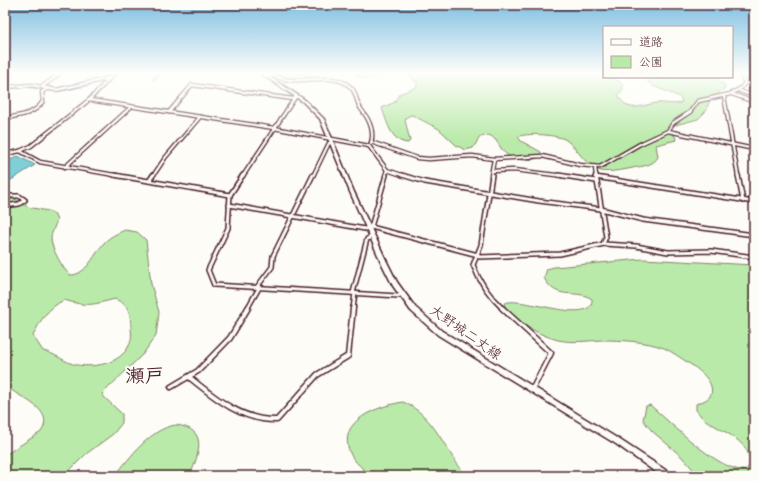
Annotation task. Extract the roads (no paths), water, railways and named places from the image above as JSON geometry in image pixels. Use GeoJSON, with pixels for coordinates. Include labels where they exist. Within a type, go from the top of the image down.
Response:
{"type":"FeatureCollection","features":[{"type":"Feature","properties":{"kind":"main road","name":"大野城二丈線"},"geometry":{"type":"LineString","coordinates":[[295,97],[320,114],[370,228],[372,237],[390,274],[413,309],[440,332],[618,442],[667,476]]}},
{"type":"Feature","properties":{"kind":"street"},"geometry":{"type":"LineString","coordinates":[[5,118],[28,112],[40,106],[42,102],[42,95]]}},
{"type":"Feature","properties":{"kind":"street"},"geometry":{"type":"LineString","coordinates":[[5,154],[20,152],[35,143],[93,95]]}},
{"type":"Feature","properties":{"kind":"street"},"geometry":{"type":"LineString","coordinates":[[168,112],[183,95]]}},
{"type":"Feature","properties":{"kind":"street"},"geometry":{"type":"LineString","coordinates":[[282,95],[295,97],[230,195],[228,228],[208,270],[212,283],[214,285],[398,296],[402,294]]}},
{"type":"Feature","properties":{"kind":"street"},"geometry":{"type":"LineString","coordinates":[[355,95],[356,104],[365,114],[373,133],[372,142],[369,146]]}},
{"type":"Feature","properties":{"kind":"street"},"geometry":{"type":"LineString","coordinates":[[736,95],[754,102]]}},
{"type":"Feature","properties":{"kind":"street"},"geometry":{"type":"LineString","coordinates":[[372,142],[422,159],[477,156],[494,159],[542,156],[595,167],[605,165],[640,144],[668,131],[673,123],[690,112],[698,101],[724,96],[743,200]]}},
{"type":"Feature","properties":{"kind":"street"},"geometry":{"type":"LineString","coordinates":[[89,100],[274,128],[332,141],[369,146],[387,170],[425,182],[488,193],[601,209],[643,220],[754,235]]}},
{"type":"Feature","properties":{"kind":"street"},"geometry":{"type":"LineString","coordinates":[[65,167],[131,107]]}},
{"type":"Feature","properties":{"kind":"street"},"geometry":{"type":"LineString","coordinates":[[149,181],[165,158],[200,117]]}},
{"type":"Feature","properties":{"kind":"street"},"geometry":{"type":"LineString","coordinates":[[668,131],[754,149]]}},
{"type":"Feature","properties":{"kind":"street"},"geometry":{"type":"LineString","coordinates":[[171,387],[198,371],[230,338],[258,287],[272,267],[274,256],[328,143],[332,141]]}},
{"type":"Feature","properties":{"kind":"street"},"geometry":{"type":"LineString","coordinates":[[20,152],[40,162],[230,195]]}},
{"type":"Feature","properties":{"kind":"street"},"geometry":{"type":"LineString","coordinates":[[494,159],[481,245],[473,265],[482,286],[496,302],[540,340],[551,353],[532,390]]}},
{"type":"Feature","properties":{"kind":"street"},"geometry":{"type":"LineString","coordinates":[[595,167],[606,237],[603,244]]}},
{"type":"Feature","properties":{"kind":"street"},"geometry":{"type":"LineString","coordinates":[[493,171],[497,169],[525,171],[596,179],[754,202]]}},
{"type":"Feature","properties":{"kind":"street"},"geometry":{"type":"LineString","coordinates":[[370,228],[387,170]]}},
{"type":"Feature","properties":{"kind":"street"},"geometry":{"type":"LineString","coordinates":[[5,196],[19,196],[25,200],[19,204],[5,206]]}},
{"type":"Feature","properties":{"kind":"street"},"geometry":{"type":"LineString","coordinates":[[229,205],[293,217],[370,228],[478,255],[479,257],[491,258],[530,254],[553,255],[603,244],[636,246],[668,252],[711,251],[738,256],[754,257]]}},
{"type":"Feature","properties":{"kind":"street"},"geometry":{"type":"LineString","coordinates":[[189,377],[228,406],[254,418],[268,421],[277,420],[317,375],[348,356],[354,293],[368,239],[372,237]]}},
{"type":"Feature","properties":{"kind":"water"},"geometry":{"type":"Polygon","coordinates":[[[18,156],[35,165],[8,182],[5,181],[5,163],[18,156]]]}},
{"type":"Feature","properties":{"kind":"district","name":"瀬戸"},"geometry":{"type":"Point","coordinates":[145,375]}}]}
